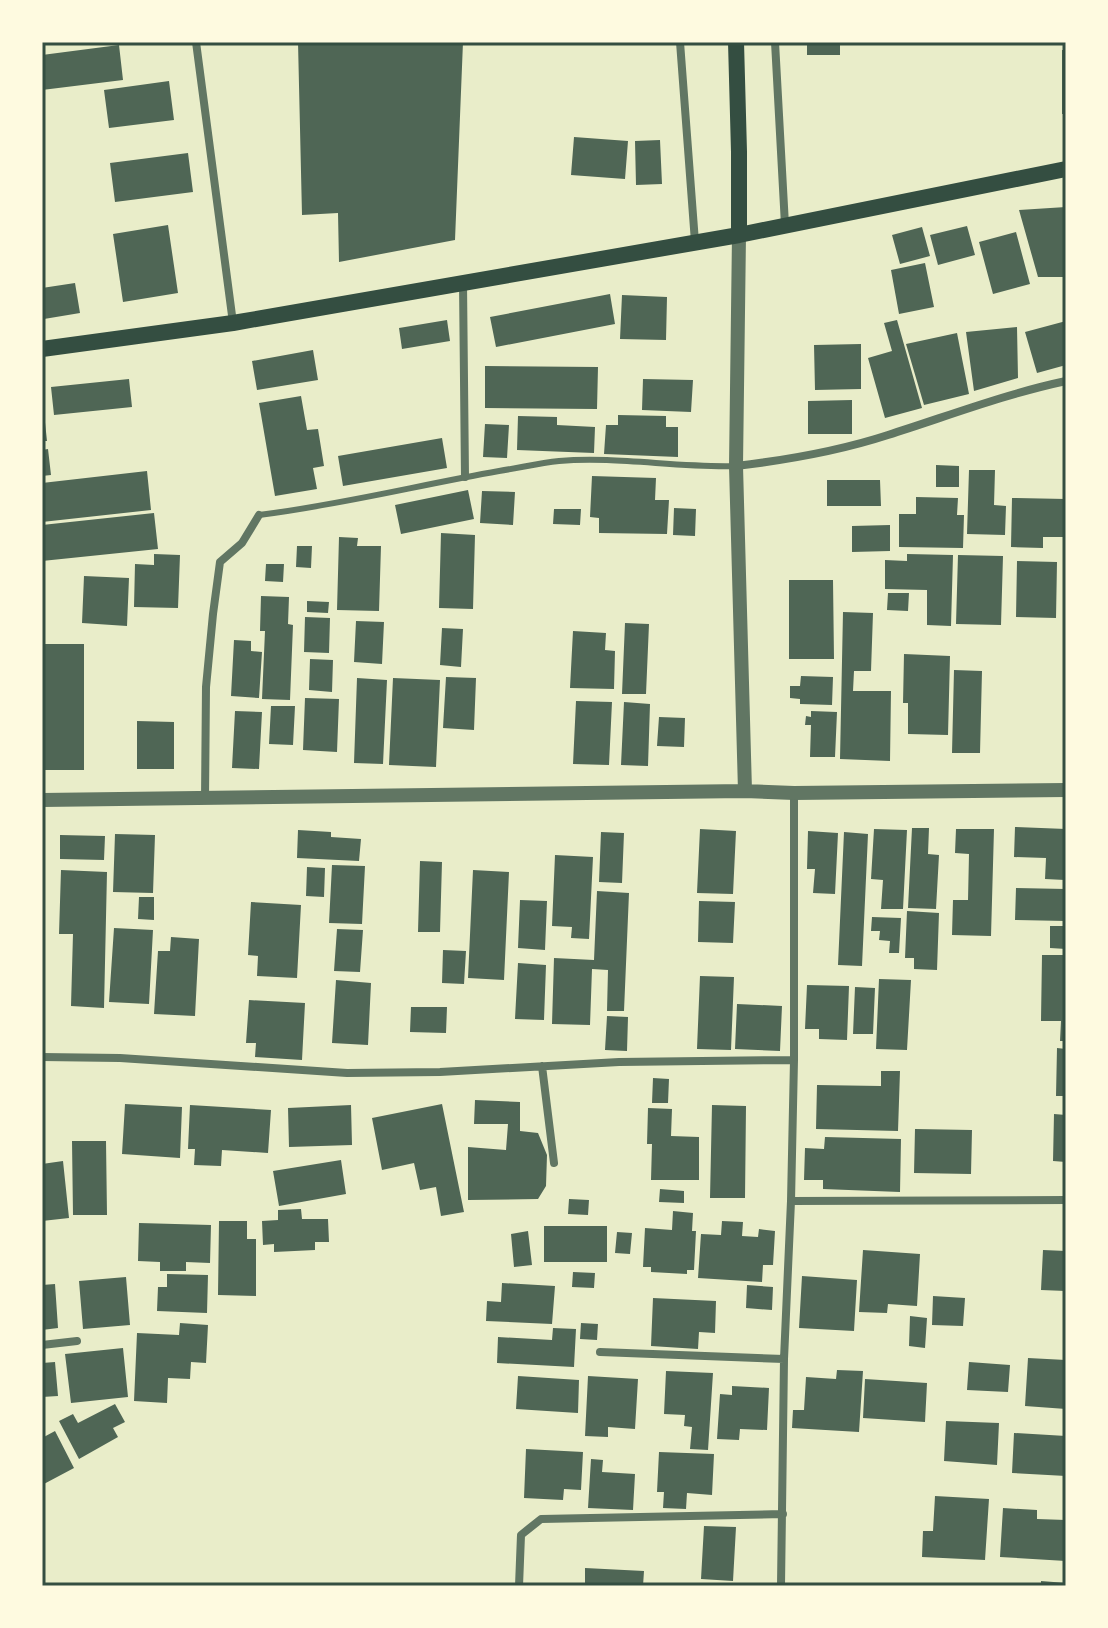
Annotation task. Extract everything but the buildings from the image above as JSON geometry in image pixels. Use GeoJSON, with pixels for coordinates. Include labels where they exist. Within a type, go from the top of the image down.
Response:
{"type":"FeatureCollection","features":[{"type":"Feature","properties":{"kind":"main road"},"geometry":{"type":"LineString","coordinates":[[736,42],[739,235]]}},
{"type":"Feature","properties":{"kind":"main road"},"geometry":{"type":"LineString","coordinates":[[42,349],[233,323],[739,235],[1066,169]]}},
{"type":"Feature","properties":{"kind":"street"},"geometry":{"type":"LineString","coordinates":[[196,42],[233,323]]}},
{"type":"Feature","properties":{"kind":"street"},"geometry":{"type":"LineString","coordinates":[[680,42],[695,242]]}},
{"type":"Feature","properties":{"kind":"street"},"geometry":{"type":"LineString","coordinates":[[775,42],[785,226]]}},
{"type":"Feature","properties":{"kind":"street"},"geometry":{"type":"LineString","coordinates":[[739,235],[736,466],[745,791]]}},
{"type":"Feature","properties":{"kind":"street"},"geometry":{"type":"LineString","coordinates":[[463,283],[465,477]]}},
{"type":"Feature","properties":{"kind":"street"},"geometry":{"type":"LineString","coordinates":[[736,466],[781,461],[887,436],[1011,394],[1066,381]]}},
{"type":"Feature","properties":{"kind":"street"},"geometry":{"type":"LineString","coordinates":[[205,799],[206,687],[220,562],[242,543],[259,515]]}},
{"type":"Feature","properties":{"kind":"street"},"geometry":{"type":"LineString","coordinates":[[42,800],[1066,790]]}},
{"type":"Feature","properties":{"kind":"street"},"geometry":{"type":"LineString","coordinates":[[781,1586],[784,1359],[794,1060],[794,793]]}},
{"type":"Feature","properties":{"kind":"street"},"geometry":{"type":"LineString","coordinates":[[42,1057],[120,1058],[347,1073],[440,1072],[619,1062],[794,1060]]}},
{"type":"Feature","properties":{"kind":"street"},"geometry":{"type":"LineString","coordinates":[[542,1066],[554,1163]]}},
{"type":"Feature","properties":{"kind":"street"},"geometry":{"type":"LineString","coordinates":[[791,1201],[1066,1200]]}},
{"type":"Feature","properties":{"kind":"street"},"geometry":{"type":"LineString","coordinates":[[42,1345],[77,1341]]}},
{"type":"Feature","properties":{"kind":"street"},"geometry":{"type":"LineString","coordinates":[[600,1352],[784,1359]]}},
{"type":"Feature","properties":{"kind":"street"},"geometry":{"type":"LineString","coordinates":[[519,1586],[521,1535],[541,1519],[783,1514]]}},
{"type":"Feature","properties":{"kind":"lane"},"geometry":{"type":"LineString","coordinates":[[259,515],[560,461],[736,466]]}}]}
